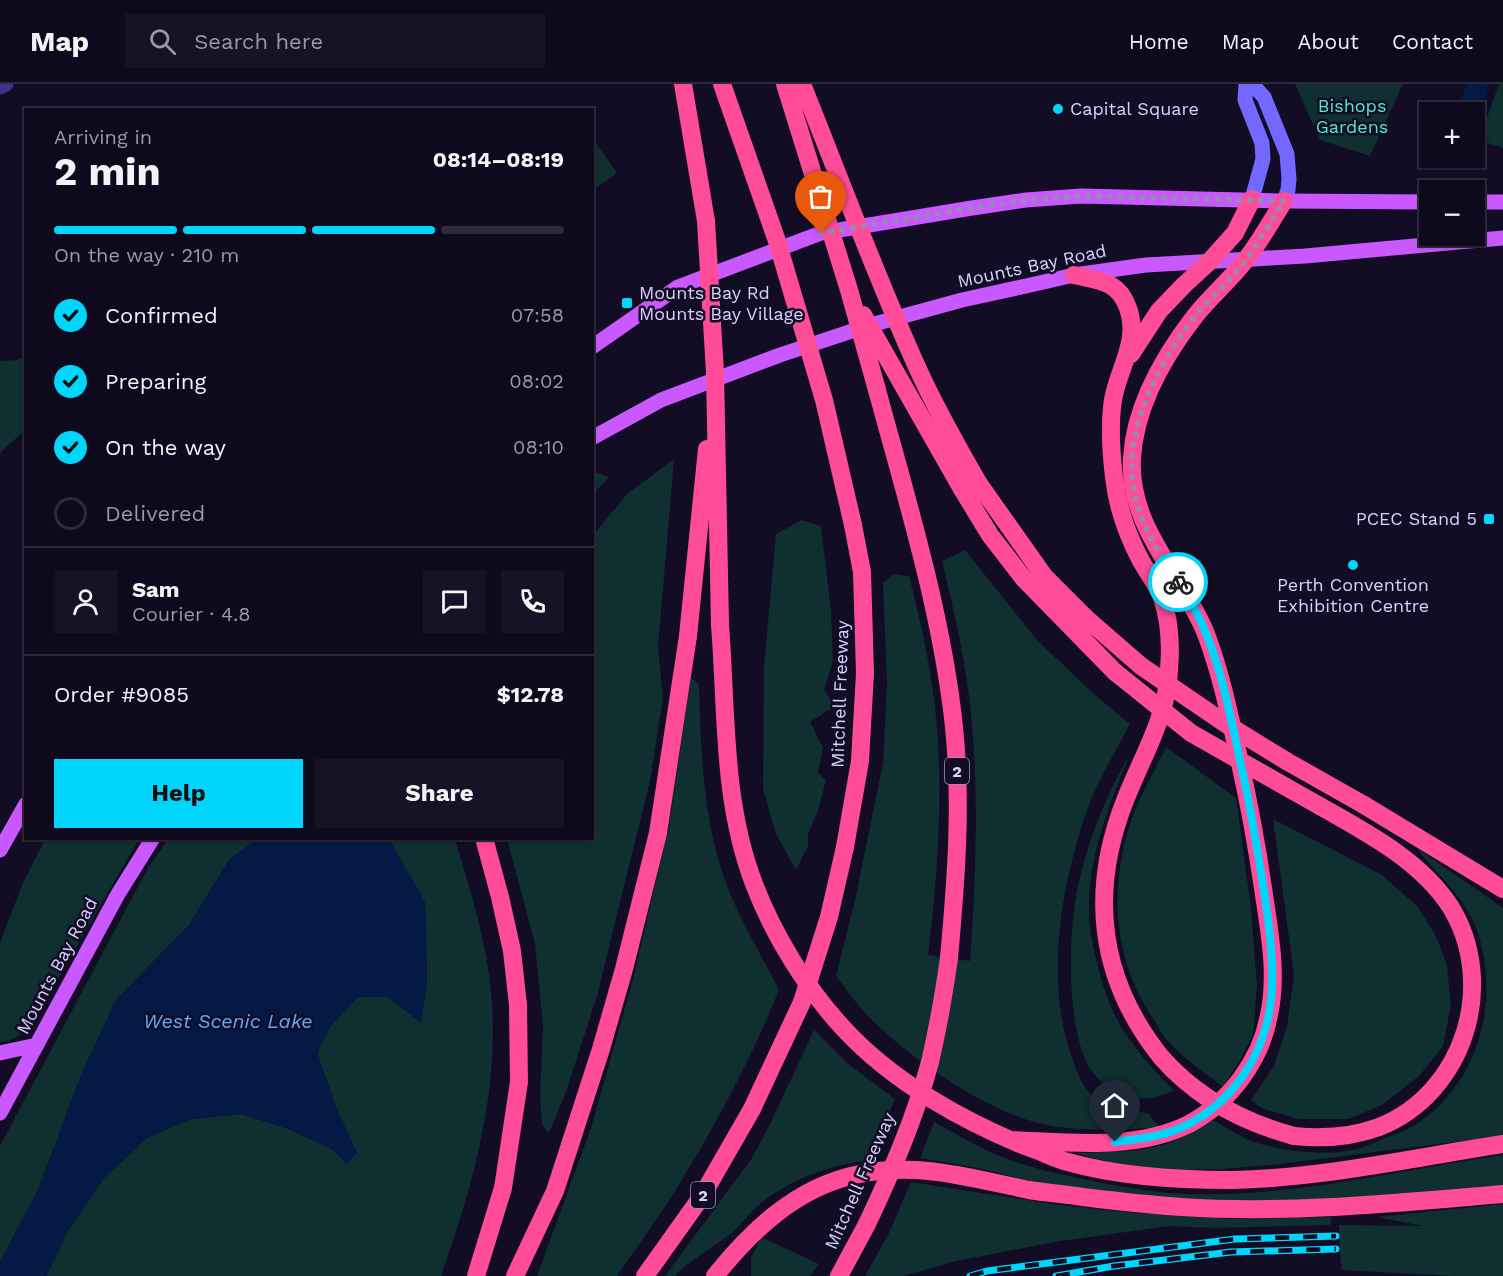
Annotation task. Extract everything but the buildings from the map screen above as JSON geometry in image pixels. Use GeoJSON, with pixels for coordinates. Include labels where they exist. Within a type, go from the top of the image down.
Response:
{"type":"FeatureCollection","features":[{"type":"Feature","properties":{"kind":"highway","name":"Mitchell Freeway"},"geometry":{"type":"LineString","coordinates":[[645,1276],[702,1196],[752,1109],[802,1002],[829,917],[845,847],[860,761],[865,673],[862,572],[853,525],[821,389],[777,241],[722,84]]}},
{"type":"Feature","properties":{"kind":"highway","name":"Mitchell Freeway"},"geometry":{"type":"LineString","coordinates":[[786,84],[849,290],[908,507],[928,585],[954,725],[958,837],[949,958],[937,1030],[922,1089],[901,1148],[867,1224],[839,1276]]}},
{"type":"Feature","properties":{"kind":"highway"},"geometry":{"type":"LineString","coordinates":[[802,84],[892,310],[946,427],[990,535],[1023,579],[1115,672],[1191,733],[1353,825],[1408,862],[1441,894],[1451,909],[1467,944],[1471,960],[1473,982],[1469,1019],[1463,1041],[1444,1078],[1416,1106],[1395,1119],[1359,1133],[1338,1137],[1294,1136],[1248,1122],[1210,1101],[1178,1076],[1161,1057],[1138,1026],[1117,981],[1104,927],[1104,887],[1108,854],[1126,797],[1153,741],[1165,706],[1170,655],[1169,632],[1162,597],[1130,535],[1120,508],[1114,479],[1113,399],[1125,364],[1132,331],[1131,320],[1125,300],[1110,283],[1074,275]]}},
{"type":"Feature","properties":{"kind":"highway"},"geometry":{"type":"LineString","coordinates":[[687,85],[706,221],[715,373],[720,625],[726,745],[733,803],[754,884],[775,930],[814,991],[845,1030],[883,1064],[925,1095],[966,1119],[1010,1140],[1067,1162],[1128,1174],[1231,1180],[1324,1173],[1503,1144]]}},
{"type":"Feature","properties":{"kind":"highway"},"geometry":{"type":"LineString","coordinates":[[1125,364],[1159,311],[1235,233],[1252,200]]}},
{"type":"Feature","properties":{"kind":"highway"},"geometry":{"type":"LineString","coordinates":[[1010,1140],[1115,1142],[1149,1138],[1173,1131],[1191,1123],[1224,1099],[1249,1068],[1265,1033],[1272,996],[1272,950],[1255,830],[1221,675],[1193,606],[1166,565],[1146,528],[1135,498],[1132,476],[1133,448],[1138,422],[1162,366],[1172,348],[1197,315],[1246,260],[1284,201]]}},
{"type":"Feature","properties":{"kind":"highway"},"geometry":{"type":"LineString","coordinates":[[849,290],[970,487],[1044,576],[1087,619],[1135,661],[1206,720],[1318,805]]}},
{"type":"Feature","properties":{"kind":"highway"},"geometry":{"type":"LineString","coordinates":[[515,1276],[555,1191],[601,1049],[624,969],[658,833],[688,636],[715,373]]}},
{"type":"Feature","properties":{"kind":"highway"},"geometry":{"type":"LineString","coordinates":[[1135,661],[1226,724],[1418,836],[1503,889]]}},
{"type":"Feature","properties":{"kind":"highway"},"geometry":{"type":"LineString","coordinates":[[478,840],[500,897]]}},
{"type":"Feature","properties":{"kind":"highway"},"geometry":{"type":"LineString","coordinates":[[476,1276],[503,1188],[519,1082],[518,1005],[512,951],[485,840]]}},
{"type":"Feature","properties":{"kind":"highway"},"geometry":{"type":"LineString","coordinates":[[715,1276],[754,1232],[777,1212],[814,1187],[855,1175],[887,1170],[933,1170],[1030,1190],[1192,1208],[1257,1210],[1340,1207],[1503,1194]]}},
{"type":"Feature","properties":{"kind":"main road"},"geometry":{"type":"LineString","coordinates":[[1246,84],[1245,100],[1262,143],[1263,159],[1252,200]]}},
{"type":"Feature","properties":{"kind":"main road"},"geometry":{"type":"LineString","coordinates":[[1252,84],[1264,97],[1287,154],[1289,179],[1284,201]]}},
{"type":"Feature","properties":{"kind":"main road"},"geometry":{"type":"LineString","coordinates":[[594,346],[678,287],[821,233],[1026,200],[1082,196],[1419,202]]}},
{"type":"Feature","properties":{"kind":"main road"},"geometry":{"type":"LineString","coordinates":[[1485,202],[1503,202]]}},
{"type":"Feature","properties":{"kind":"main road","name":"Mounts Bay Road"},"geometry":{"type":"LineString","coordinates":[[594,437],[661,400],[780,355],[867,326],[1074,275],[1146,265],[1305,256],[1503,238]]}},
{"type":"Feature","properties":{"kind":"main road"},"geometry":{"type":"LineString","coordinates":[[0,850],[24,808]]}},
{"type":"Feature","properties":{"kind":"main road","name":"Mounts Bay Road"},"geometry":{"type":"LineString","coordinates":[[0,1113],[118,894],[152,840]]}},
{"type":"Feature","properties":{"kind":"main road"},"geometry":{"type":"LineString","coordinates":[[0,1053],[37,1045]]}},
{"type":"Feature","properties":{"kind":"street"},"geometry":{"type":"LineString","coordinates":[[0,87],[6,84]]}},
{"type":"Feature","properties":{"kind":"green space","name":"Bishops Gardens"},"geometry":{"type":"Polygon","coordinates":[[[1295,84],[1403,84],[1370,156],[1320,140],[1295,84]]]}},
{"type":"Feature","properties":{"kind":"green space"},"geometry":{"type":"Polygon","coordinates":[[[1499,84],[1503,84],[1503,148],[1485,142],[1485,123],[1499,84]]]}},
{"type":"Feature","properties":{"kind":"green space"},"geometry":{"type":"Polygon","coordinates":[[[594,140],[617,173],[594,189],[594,140]]]}},
{"type":"Feature","properties":{"kind":"green space"},"geometry":{"type":"Polygon","coordinates":[[[24,356],[24,431],[0,453],[0,361],[17,360],[24,356]]]}},
{"type":"Feature","properties":{"kind":"green space"},"geometry":{"type":"Polygon","coordinates":[[[674,459],[658,647],[663,698],[650,781],[597,996],[566,1092],[549,1133],[542,1125],[540,1098],[543,1026],[535,944],[507,840],[594,840],[594,534],[627,494],[674,459]]]}},
{"type":"Feature","properties":{"kind":"green space"},"geometry":{"type":"Polygon","coordinates":[[[594,472],[609,477],[594,493],[594,472]]]}},
{"type":"Feature","properties":{"kind":"green space"},"geometry":{"type":"Polygon","coordinates":[[[802,520],[821,526],[831,611],[833,661],[824,690],[835,706],[810,722],[823,748],[818,773],[826,780],[818,811],[808,834],[808,846],[796,870],[776,834],[763,789],[764,667],[776,534],[802,520]]]}},
{"type":"Feature","properties":{"kind":"green space"},"geometry":{"type":"Polygon","coordinates":[[[965,550],[1037,640],[1096,696],[1130,724],[1096,789],[1078,839],[1064,901],[1060,932],[1059,995],[1063,1025],[1071,1055],[1079,1077],[1088,1091],[1098,1100],[1111,1106],[1148,1113],[1159,1127],[1108,1130],[1058,1127],[1034,1122],[981,1100],[930,1068],[885,1032],[867,1015],[836,976],[855,900],[883,763],[887,683],[883,583],[894,574],[909,576],[933,690],[937,728],[938,842],[928,955],[970,961],[976,837],[974,745],[963,656],[942,561],[965,550]]]}},
{"type":"Feature","properties":{"kind":"green space"},"geometry":{"type":"Polygon","coordinates":[[[691,678],[699,684],[703,766],[715,848],[738,912],[779,990],[736,1084],[712,1129],[670,1200],[617,1276],[537,1276],[591,1128],[632,983],[669,826],[691,678]]]}},
{"type":"Feature","properties":{"kind":"green space"},"geometry":{"type":"Polygon","coordinates":[[[1166,747],[1236,798],[1251,908],[1257,986],[1253,1035],[1223,1087],[1182,1055],[1161,1032],[1141,998],[1123,951],[1118,902],[1123,852],[1132,817],[1166,747]]]}},
{"type":"Feature","properties":{"kind":"green space"},"geometry":{"type":"Polygon","coordinates":[[[1130,754],[1113,796],[1094,860],[1090,882],[1090,927],[1100,975],[1115,1016],[1138,1050],[1174,1091],[1152,1098],[1134,1097],[1116,1091],[1101,1081],[1089,1067],[1076,1028],[1071,978],[1072,928],[1082,869],[1099,818],[1130,754]]]}},
{"type":"Feature","properties":{"kind":"green space"},"geometry":{"type":"Polygon","coordinates":[[[1273,819],[1382,875],[1418,907],[1437,938],[1447,966],[1451,1005],[1443,1046],[1419,1076],[1382,1105],[1348,1119],[1298,1119],[1261,1108],[1251,1100],[1274,1066],[1287,1027],[1294,975],[1273,819]]]}},
{"type":"Feature","properties":{"kind":"green space"},"geometry":{"type":"Polygon","coordinates":[[[44,840],[138,840],[36,1017],[16,1037],[0,1042],[0,943],[22,885],[44,840]]]}},
{"type":"Feature","properties":{"kind":"green space"},"geometry":{"type":"Polygon","coordinates":[[[167,840],[255,840],[229,860],[189,925],[116,1000],[81,1075],[38,1190],[0,1262],[0,1146],[148,868],[167,840]]]}},
{"type":"Feature","properties":{"kind":"green space"},"geometry":{"type":"Polygon","coordinates":[[[390,840],[455,840],[481,931],[492,1002],[493,1042],[484,1122],[466,1200],[441,1276],[46,1276],[69,1229],[104,1178],[147,1138],[191,1119],[241,1114],[286,1128],[332,1149],[347,1164],[356,1153],[336,1107],[317,1053],[330,1026],[358,997],[388,997],[421,1022],[427,980],[425,903],[390,840]]]}},
{"type":"Feature","properties":{"kind":"green space"},"geometry":{"type":"Polygon","coordinates":[[[1417,848],[1503,908],[1503,1136],[1224,1169],[1162,1170],[1110,1162],[1074,1153],[1118,1152],[1152,1148],[1182,1138],[1213,1120],[1246,1138],[1267,1146],[1313,1152],[1347,1151],[1364,1147],[1409,1128],[1437,1108],[1454,1088],[1468,1066],[1478,1041],[1484,1016],[1485,963],[1479,936],[1467,910],[1417,848]]]}},
{"type":"Feature","properties":{"kind":"green space"},"geometry":{"type":"Polygon","coordinates":[[[814,1030],[848,1064],[895,1099],[870,1160],[826,1169],[785,1187],[760,1204],[734,1231],[675,1276],[665,1276],[752,1158],[814,1030]]]}},
{"type":"Feature","properties":{"kind":"green space"},"geometry":{"type":"Polygon","coordinates":[[[934,1122],[987,1150],[1025,1165],[1078,1178],[1157,1192],[1210,1194],[1294,1189],[1503,1155],[1503,1188],[1339,1201],[1227,1201],[1109,1194],[1030,1181],[978,1168],[920,1158],[934,1122]]]}},
{"type":"Feature","properties":{"kind":"green space"},"geometry":{"type":"Polygon","coordinates":[[[911,1182],[1059,1205],[1136,1213],[1230,1219],[1332,1217],[1330,1225],[1216,1228],[1170,1226],[1060,1241],[956,1261],[903,1276],[865,1276],[888,1235],[911,1182]]]}},
{"type":"Feature","properties":{"kind":"green space"},"geometry":{"type":"Polygon","coordinates":[[[1503,1204],[1503,1276],[1453,1276],[1342,1270],[1339,1225],[1423,1226],[1377,1217],[1503,1204]]]}},
{"type":"Feature","properties":{"kind":"green space"},"geometry":{"type":"Polygon","coordinates":[[[761,1237],[819,1264],[810,1276],[751,1276],[751,1258],[761,1237]]]}},
{"type":"Feature","properties":{"kind":"water"},"geometry":{"type":"Polygon","coordinates":[[[1467,84],[1489,84],[1482,102],[1459,102],[1467,84]]]}},
{"type":"Feature","properties":{"kind":"water","name":"West Scenic Lake"},"geometry":{"type":"Polygon","coordinates":[[[255,840],[390,840],[425,902],[427,980],[421,1023],[388,997],[358,997],[331,1026],[317,1053],[336,1107],[357,1153],[347,1164],[332,1149],[286,1128],[242,1114],[191,1119],[147,1138],[104,1178],[69,1229],[46,1276],[0,1276],[0,1262],[38,1190],[81,1075],[116,1000],[189,925],[229,860],[255,840]]]}},
{"type":"Feature","properties":{"kind":"railway"},"geometry":{"type":"LineString","coordinates":[[970,1276],[987,1271],[1235,1239],[1336,1236]]}},
{"type":"Feature","properties":{"kind":"railway"},"geometry":{"type":"LineString","coordinates":[[1056,1276],[1114,1266],[1231,1252],[1336,1249]]}},
{"type":"Feature","properties":{"kind":"way so far"},"geometry":{"type":"LineString","coordinates":[[821,233],[1026,200],[1082,196],[1284,201],[1246,260],[1197,315],[1172,348],[1146,400],[1138,422],[1132,458],[1135,498],[1154,544],[1178,582]]}},
{"type":"Feature","properties":{"kind":"place","name":"Capital Square"},"geometry":{"type":"Point","coordinates":[1058,109]}},
{"type":"Feature","properties":{"kind":"place","name":"Mounts Bay Rd Mounts Bay Village"},"geometry":{"type":"Point","coordinates":[627,303]}},
{"type":"Feature","properties":{"kind":"place","name":"PCEC Stand 5"},"geometry":{"type":"Point","coordinates":[1489,519]}},
{"type":"Feature","properties":{"kind":"place","name":"Perth Convention Exhibition Centre"},"geometry":{"type":"Point","coordinates":[1353,565]}},
{"type":"Feature","properties":{"kind":"route"},"geometry":{"type":"LineString","coordinates":[[1115,1142],[1149,1138],[1173,1131],[1191,1123],[1224,1099],[1249,1068],[1258,1050],[1265,1033],[1272,996],[1272,950],[1255,830],[1221,675],[1193,606],[1178,582]]}}]}
